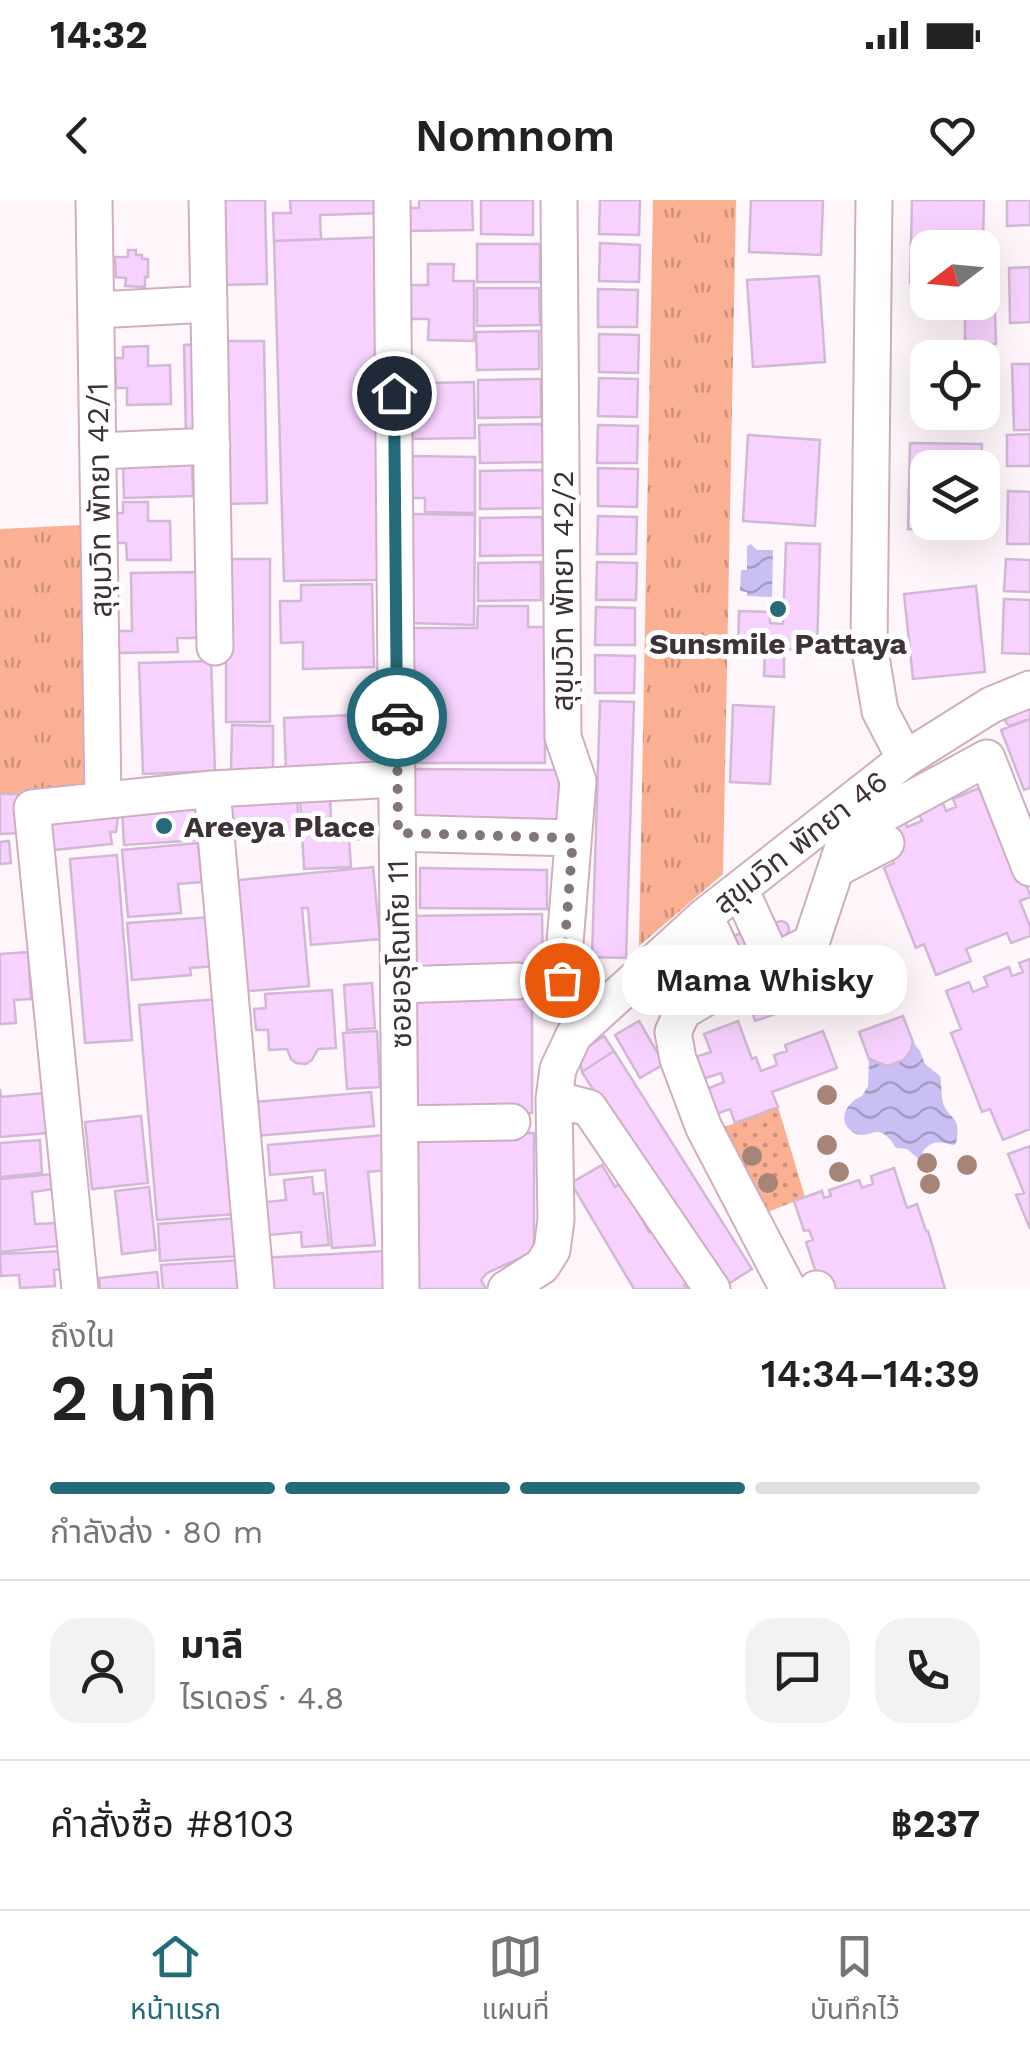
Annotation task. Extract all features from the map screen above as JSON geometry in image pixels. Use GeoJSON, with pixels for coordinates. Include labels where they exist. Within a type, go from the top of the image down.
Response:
{"type":"FeatureCollection","features":[{"type":"Feature","properties":{"kind":"street","name":"สุขุมวิท พัทยา 42/1"},"geometry":{"type":"LineString","coordinates":[[94,200],[103,800]]}},
{"type":"Feature","properties":{"kind":"street"},"geometry":{"type":"LineString","coordinates":[[207,200],[215,647]]}},
{"type":"Feature","properties":{"kind":"street","name":"ซอยอรุโณทัย 11"},"geometry":{"type":"LineString","coordinates":[[392,200],[402,1289]]}},
{"type":"Feature","properties":{"kind":"street","name":"สุขุมวิท พัทยา 42/2"},"geometry":{"type":"LineString","coordinates":[[559,200],[563,737],[578,781],[562,980]]}},
{"type":"Feature","properties":{"kind":"street"},"geometry":{"type":"LineString","coordinates":[[874,200],[869,645],[880,711],[904,759]]}},
{"type":"Feature","properties":{"kind":"street"},"geometry":{"type":"LineString","coordinates":[[96,310],[209,304]]}},
{"type":"Feature","properties":{"kind":"street"},"geometry":{"type":"LineString","coordinates":[[98,452],[212,446]]}},
{"type":"Feature","properties":{"kind":"street","name":"สุขุมวิท พัทยา 46"},"geometry":{"type":"LineString","coordinates":[[506,1289],[542,1266],[552,1250],[556,1220],[554,1099],[558,1068],[574,1035],[705,916],[904,759],[991,705],[1030,689]]}},
{"type":"Feature","properties":{"kind":"street"},"geometry":{"type":"LineString","coordinates":[[788,1289],[704,1128],[678,1058],[673,1032],[683,1011],[812,943],[842,850],[852,836],[865,824],[988,758],[1012,835],[1030,868]]}},
{"type":"Feature","properties":{"kind":"street"},"geometry":{"type":"LineString","coordinates":[[80,1289],[32,808],[212,789],[397,779]]}},
{"type":"Feature","properties":{"kind":"street"},"geometry":{"type":"LineString","coordinates":[[212,789],[256,1289]]}},
{"type":"Feature","properties":{"kind":"street"},"geometry":{"type":"LineString","coordinates":[[398,833],[573,838]]}},
{"type":"Feature","properties":{"kind":"street"},"geometry":{"type":"LineString","coordinates":[[836,868],[886,843]]}},
{"type":"Feature","properties":{"kind":"street"},"geometry":{"type":"LineString","coordinates":[[740,889],[773,961]]}},
{"type":"Feature","properties":{"kind":"street"},"geometry":{"type":"LineString","coordinates":[[705,916],[734,981]]}},
{"type":"Feature","properties":{"kind":"street"},"geometry":{"type":"LineString","coordinates":[[399,985],[517,981]]}},
{"type":"Feature","properties":{"kind":"street"},"geometry":{"type":"LineString","coordinates":[[554,1099],[589,1108],[712,1289]]}},
{"type":"Feature","properties":{"kind":"street"},"geometry":{"type":"LineString","coordinates":[[400,1124],[512,1122]]}},
{"type":"Feature","properties":{"kind":"green space"},"geometry":{"type":"Polygon","coordinates":[[[653,200],[736,200],[723,874],[639,946],[653,200]]]}},
{"type":"Feature","properties":{"kind":"green space"},"geometry":{"type":"Polygon","coordinates":[[[81,525],[88,788],[0,794],[0,529],[81,525]]]}},
{"type":"Feature","properties":{"kind":"green space"},"geometry":{"type":"Polygon","coordinates":[[[778,1107],[805,1197],[763,1214],[721,1128],[778,1107]]]}},
{"type":"Feature","properties":{"kind":"water"},"geometry":{"type":"Polygon","coordinates":[[[751,544],[757,550],[773,550],[772,597],[747,596],[747,592],[740,591],[741,570],[747,570],[747,546],[751,544]]]}},
{"type":"Feature","properties":{"kind":"water"},"geometry":{"type":"Polygon","coordinates":[[[913,1042],[925,1064],[940,1076],[943,1103],[957,1128],[956,1144],[933,1143],[923,1151],[921,1161],[907,1149],[896,1148],[881,1133],[854,1133],[844,1118],[848,1107],[868,1086],[869,1059],[884,1065],[895,1064],[913,1042]]]}},
{"type":"Feature","properties":{"kind":"building"},"geometry":{"type":"Polygon","coordinates":[[[219,200],[265,200],[267,284],[222,285],[219,200]]]}},
{"type":"Feature","properties":{"kind":"building"},"geometry":{"type":"Polygon","coordinates":[[[290,200],[384,200],[384,213],[320,215],[321,239],[274,241],[273,213],[291,213],[290,200]]]}},
{"type":"Feature","properties":{"kind":"building"},"geometry":{"type":"Polygon","coordinates":[[[419,200],[472,200],[473,230],[404,231],[404,208],[419,208],[419,200]]]}},
{"type":"Feature","properties":{"kind":"building"},"geometry":{"type":"Polygon","coordinates":[[[481,200],[533,200],[533,235],[481,234],[481,200]]]}},
{"type":"Feature","properties":{"kind":"building"},"geometry":{"type":"Polygon","coordinates":[[[600,200],[640,200],[639,235],[599,234],[600,200]]]}},
{"type":"Feature","properties":{"kind":"building"},"geometry":{"type":"Polygon","coordinates":[[[751,200],[823,200],[821,255],[749,252],[751,200]]]}},
{"type":"Feature","properties":{"kind":"building"},"geometry":{"type":"Polygon","coordinates":[[[912,200],[984,200],[983,230],[911,230],[912,200]]]}},
{"type":"Feature","properties":{"kind":"building"},"geometry":{"type":"Polygon","coordinates":[[[1007,200],[1030,200],[1030,225],[1007,226],[1007,200]]]}},
{"type":"Feature","properties":{"kind":"building"},"geometry":{"type":"Polygon","coordinates":[[[384,237],[379,580],[284,581],[274,241],[384,237]]]}},
{"type":"Feature","properties":{"kind":"building"},"geometry":{"type":"Polygon","coordinates":[[[600,243],[640,245],[639,282],[599,281],[600,243]]]}},
{"type":"Feature","properties":{"kind":"building"},"geometry":{"type":"Polygon","coordinates":[[[477,244],[540,244],[540,282],[477,282],[477,244]]]}},
{"type":"Feature","properties":{"kind":"building"},"geometry":{"type":"Polygon","coordinates":[[[128,250],[136,250],[136,255],[148,259],[145,287],[125,286],[126,278],[116,277],[115,257],[128,257],[128,250]]]}},
{"type":"Feature","properties":{"kind":"building"},"geometry":{"type":"Polygon","coordinates":[[[428,264],[454,264],[453,281],[474,281],[474,341],[428,340],[429,319],[408,319],[409,285],[428,285],[428,264]]]}},
{"type":"Feature","properties":{"kind":"building"},"geometry":{"type":"Polygon","coordinates":[[[1030,267],[1030,322],[1010,323],[1009,268],[1030,267]]]}},
{"type":"Feature","properties":{"kind":"building"},"geometry":{"type":"Polygon","coordinates":[[[819,276],[825,362],[753,367],[747,280],[819,276]]]}},
{"type":"Feature","properties":{"kind":"building"},"geometry":{"type":"Polygon","coordinates":[[[477,288],[539,288],[540,325],[477,326],[477,288]]]}},
{"type":"Feature","properties":{"kind":"building"},"geometry":{"type":"Polygon","coordinates":[[[598,289],[638,290],[637,327],[598,327],[598,289]]]}},
{"type":"Feature","properties":{"kind":"building"},"geometry":{"type":"Polygon","coordinates":[[[965,320],[995,320],[996,340],[965,340],[965,320]]]}},
{"type":"Feature","properties":{"kind":"building"},"geometry":{"type":"Polygon","coordinates":[[[539,331],[539,369],[477,370],[476,332],[539,331]]]}},
{"type":"Feature","properties":{"kind":"building"},"geometry":{"type":"Polygon","coordinates":[[[599,334],[639,335],[638,373],[599,372],[599,334]]]}},
{"type":"Feature","properties":{"kind":"building"},"geometry":{"type":"Polygon","coordinates":[[[220,341],[264,341],[267,503],[223,504],[220,341]]]}},
{"type":"Feature","properties":{"kind":"building"},"geometry":{"type":"Polygon","coordinates":[[[202,344],[204,438],[186,438],[184,345],[202,344]]]}},
{"type":"Feature","properties":{"kind":"building"},"geometry":{"type":"Polygon","coordinates":[[[148,346],[148,366],[170,365],[171,404],[127,405],[127,388],[116,388],[115,358],[123,358],[123,347],[148,346]]]}},
{"type":"Feature","properties":{"kind":"building"},"geometry":{"type":"Polygon","coordinates":[[[1012,364],[1030,364],[1030,430],[1014,430],[1012,364]]]}},
{"type":"Feature","properties":{"kind":"building"},"geometry":{"type":"Polygon","coordinates":[[[404,372],[429,372],[429,383],[474,382],[475,438],[405,439],[404,372]]]}},
{"type":"Feature","properties":{"kind":"building"},"geometry":{"type":"Polygon","coordinates":[[[599,378],[638,379],[637,417],[598,416],[599,378]]]}},
{"type":"Feature","properties":{"kind":"building"},"geometry":{"type":"Polygon","coordinates":[[[541,379],[541,417],[478,418],[478,380],[541,379]]]}},
{"type":"Feature","properties":{"kind":"building"},"geometry":{"type":"Polygon","coordinates":[[[542,424],[543,462],[480,463],[479,425],[542,424]]]}},
{"type":"Feature","properties":{"kind":"building"},"geometry":{"type":"Polygon","coordinates":[[[598,425],[638,426],[637,463],[597,463],[598,425]]]}},
{"type":"Feature","properties":{"kind":"building"},"geometry":{"type":"Polygon","coordinates":[[[1030,434],[1030,466],[1007,466],[1007,435],[1030,434]]]}},
{"type":"Feature","properties":{"kind":"building"},"geometry":{"type":"Polygon","coordinates":[[[748,435],[820,440],[815,526],[743,521],[748,435]]]}},
{"type":"Feature","properties":{"kind":"building"},"geometry":{"type":"Polygon","coordinates":[[[910,443],[982,444],[982,450],[910,450],[908,529],[910,443]]]}},
{"type":"Feature","properties":{"kind":"building"},"geometry":{"type":"Polygon","coordinates":[[[407,456],[475,457],[475,513],[425,512],[425,498],[406,498],[407,456]]]}},
{"type":"Feature","properties":{"kind":"building"},"geometry":{"type":"Polygon","coordinates":[[[192,464],[193,496],[124,498],[123,466],[192,464]]]}},
{"type":"Feature","properties":{"kind":"building"},"geometry":{"type":"Polygon","coordinates":[[[598,468],[638,469],[637,507],[598,506],[598,468]]]}},
{"type":"Feature","properties":{"kind":"building"},"geometry":{"type":"Polygon","coordinates":[[[543,470],[543,508],[480,509],[480,471],[543,470]]]}},
{"type":"Feature","properties":{"kind":"building"},"geometry":{"type":"Polygon","coordinates":[[[1008,491],[1030,492],[1030,544],[1007,544],[1008,491]]]}},
{"type":"Feature","properties":{"kind":"building"},"geometry":{"type":"Polygon","coordinates":[[[123,502],[148,502],[148,521],[170,521],[171,560],[127,560],[126,543],[115,543],[115,513],[123,513],[123,502]]]}},
{"type":"Feature","properties":{"kind":"building"},"geometry":{"type":"Polygon","coordinates":[[[412,514],[475,515],[474,625],[411,623],[412,514]]]}},
{"type":"Feature","properties":{"kind":"building"},"geometry":{"type":"Polygon","coordinates":[[[598,516],[637,517],[636,554],[597,554],[598,516]]]}},
{"type":"Feature","properties":{"kind":"building"},"geometry":{"type":"Polygon","coordinates":[[[542,517],[543,555],[480,556],[480,518],[542,517]]]}},
{"type":"Feature","properties":{"kind":"building"},"geometry":{"type":"Polygon","coordinates":[[[786,543],[820,544],[817,650],[784,649],[784,677],[764,676],[765,652],[738,651],[739,611],[770,612],[770,623],[783,624],[786,543]]]}},
{"type":"Feature","properties":{"kind":"building"},"geometry":{"type":"Polygon","coordinates":[[[226,559],[270,559],[270,722],[226,722],[226,559]]]}},
{"type":"Feature","properties":{"kind":"building"},"geometry":{"type":"Polygon","coordinates":[[[1006,559],[1030,560],[1030,592],[1004,591],[1006,559]]]}},
{"type":"Feature","properties":{"kind":"building"},"geometry":{"type":"Polygon","coordinates":[[[541,562],[541,600],[478,601],[478,563],[541,562]]]}},
{"type":"Feature","properties":{"kind":"building"},"geometry":{"type":"Polygon","coordinates":[[[597,562],[637,563],[636,600],[596,600],[597,562]]]}},
{"type":"Feature","properties":{"kind":"building"},"geometry":{"type":"Polygon","coordinates":[[[198,572],[199,638],[177,638],[178,652],[118,653],[118,631],[132,631],[131,573],[198,572]]]}},
{"type":"Feature","properties":{"kind":"building"},"geometry":{"type":"Polygon","coordinates":[[[372,584],[374,667],[303,669],[303,642],[281,643],[280,601],[301,601],[301,585],[372,584]]]}},
{"type":"Feature","properties":{"kind":"building"},"geometry":{"type":"Polygon","coordinates":[[[976,586],[985,672],[913,679],[904,594],[976,586]]]}},
{"type":"Feature","properties":{"kind":"building"},"geometry":{"type":"Polygon","coordinates":[[[1004,599],[1030,600],[1030,654],[1002,653],[1004,599]]]}},
{"type":"Feature","properties":{"kind":"building"},"geometry":{"type":"Polygon","coordinates":[[[478,606],[528,606],[528,627],[545,627],[545,763],[407,763],[406,628],[477,628],[478,606]]]}},
{"type":"Feature","properties":{"kind":"building"},"geometry":{"type":"Polygon","coordinates":[[[596,607],[635,608],[635,645],[595,645],[596,607]]]}},
{"type":"Feature","properties":{"kind":"building"},"geometry":{"type":"Polygon","coordinates":[[[595,655],[635,656],[634,693],[595,693],[595,655]]]}},
{"type":"Feature","properties":{"kind":"building"},"geometry":{"type":"Polygon","coordinates":[[[211,661],[215,771],[143,774],[139,663],[211,661]]]}},
{"type":"Feature","properties":{"kind":"building"},"geometry":{"type":"Polygon","coordinates":[[[600,701],[634,702],[626,958],[592,957],[600,701]]]}},
{"type":"Feature","properties":{"kind":"building"},"geometry":{"type":"Polygon","coordinates":[[[1030,704],[1030,719],[1009,726],[1001,715],[1030,704]]]}},
{"type":"Feature","properties":{"kind":"building"},"geometry":{"type":"Polygon","coordinates":[[[733,705],[774,707],[770,784],[730,782],[733,705]]]}},
{"type":"Feature","properties":{"kind":"building"},"geometry":{"type":"Polygon","coordinates":[[[376,714],[378,767],[286,770],[284,718],[376,714]]]}},
{"type":"Feature","properties":{"kind":"building"},"geometry":{"type":"Polygon","coordinates":[[[1030,719],[1030,788],[1024,790],[1001,730],[1030,719]]]}},
{"type":"Feature","properties":{"kind":"building"},"geometry":{"type":"Polygon","coordinates":[[[232,725],[273,726],[273,772],[231,771],[232,725]]]}},
{"type":"Feature","properties":{"kind":"building"},"geometry":{"type":"Polygon","coordinates":[[[408,769],[559,770],[559,828],[408,827],[408,769]]]}},
{"type":"Feature","properties":{"kind":"building"},"geometry":{"type":"Polygon","coordinates":[[[979,788],[994,826],[1001,823],[1030,895],[1020,901],[1030,936],[1011,943],[1007,933],[966,949],[971,961],[936,975],[924,944],[916,948],[884,868],[894,863],[880,828],[904,819],[907,827],[922,821],[918,812],[943,803],[946,811],[956,807],[953,799],[979,788]]]}},
{"type":"Feature","properties":{"kind":"building"},"geometry":{"type":"Polygon","coordinates":[[[0,794],[18,794],[21,833],[0,834],[0,794]]]}},
{"type":"Feature","properties":{"kind":"building"},"geometry":{"type":"Polygon","coordinates":[[[297,794],[299,834],[227,839],[224,799],[297,794]]]}},
{"type":"Feature","properties":{"kind":"building"},"geometry":{"type":"Polygon","coordinates":[[[330,794],[331,822],[373,820],[374,838],[349,840],[351,867],[304,869],[300,795],[330,794]]]}},
{"type":"Feature","properties":{"kind":"building"},"geometry":{"type":"Polygon","coordinates":[[[196,803],[199,840],[124,845],[122,808],[196,803]]]}},
{"type":"Feature","properties":{"kind":"building"},"geometry":{"type":"Polygon","coordinates":[[[119,807],[116,832],[110,832],[112,844],[44,851],[42,815],[119,807]]]}},
{"type":"Feature","properties":{"kind":"building"},"geometry":{"type":"Polygon","coordinates":[[[9,841],[11,863],[0,864],[0,842],[9,841]]]}},
{"type":"Feature","properties":{"kind":"building"},"geometry":{"type":"Polygon","coordinates":[[[198,843],[202,882],[178,884],[181,913],[128,917],[122,850],[198,843]]]}},
{"type":"Feature","properties":{"kind":"building"},"geometry":{"type":"Polygon","coordinates":[[[117,855],[132,1040],[85,1043],[70,859],[117,855]]]}},
{"type":"Feature","properties":{"kind":"building"},"geometry":{"type":"Polygon","coordinates":[[[373,867],[380,939],[311,945],[308,908],[302,908],[309,986],[239,992],[228,881],[373,867]]]}},
{"type":"Feature","properties":{"kind":"building"},"geometry":{"type":"Polygon","coordinates":[[[420,868],[547,870],[547,909],[420,908],[420,868]]]}},
{"type":"Feature","properties":{"kind":"building"},"geometry":{"type":"Polygon","coordinates":[[[542,914],[543,967],[412,969],[410,916],[542,914]]]}},
{"type":"Feature","properties":{"kind":"building"},"geometry":{"type":"Polygon","coordinates":[[[212,917],[216,966],[190,968],[191,975],[132,980],[127,923],[212,917]]]}},
{"type":"Feature","properties":{"kind":"building"},"geometry":{"type":"Polygon","coordinates":[[[781,921],[789,929],[781,937],[773,929],[781,921]]]}},
{"type":"Feature","properties":{"kind":"building"},"geometry":{"type":"Polygon","coordinates":[[[743,934],[752,950],[743,957],[733,936],[743,934]]]}},
{"type":"Feature","properties":{"kind":"building"},"geometry":{"type":"Polygon","coordinates":[[[701,949],[706,949],[710,963],[705,966],[695,958],[701,949]]]}},
{"type":"Feature","properties":{"kind":"building"},"geometry":{"type":"Polygon","coordinates":[[[28,952],[31,999],[14,1000],[16,1023],[0,1024],[0,954],[28,952]]]}},
{"type":"Feature","properties":{"kind":"building"},"geometry":{"type":"Polygon","coordinates":[[[1030,959],[1030,1129],[1003,1140],[990,1109],[982,1112],[951,1033],[961,1029],[946,991],[969,982],[973,992],[988,986],[984,977],[1009,967],[1012,976],[1023,972],[1019,963],[1030,959]]]}},
{"type":"Feature","properties":{"kind":"building"},"geometry":{"type":"Polygon","coordinates":[[[372,983],[375,1028],[347,1030],[344,985],[372,983]]]}},
{"type":"Feature","properties":{"kind":"building"},"geometry":{"type":"Polygon","coordinates":[[[332,990],[336,1048],[318,1049],[306,1064],[296,1063],[287,1049],[269,1050],[268,1030],[256,1030],[254,1009],[266,1008],[265,994],[332,990]]]}},
{"type":"Feature","properties":{"kind":"building"},"geometry":{"type":"Polygon","coordinates":[[[532,993],[532,1113],[411,1114],[410,994],[532,993]]]}},
{"type":"Feature","properties":{"kind":"building"},"geometry":{"type":"Polygon","coordinates":[[[219,999],[236,1214],[157,1220],[139,1005],[219,999]]]}},
{"type":"Feature","properties":{"kind":"building"},"geometry":{"type":"Polygon","coordinates":[[[775,1004],[778,1013],[755,1021],[752,1012],[775,1004]]]}},
{"type":"Feature","properties":{"kind":"building"},"geometry":{"type":"Polygon","coordinates":[[[903,1016],[913,1042],[904,1060],[887,1066],[869,1059],[859,1032],[903,1016]]]}},
{"type":"Feature","properties":{"kind":"building"},"geometry":{"type":"Polygon","coordinates":[[[639,1021],[664,1064],[640,1078],[615,1035],[639,1021]]]}},
{"type":"Feature","properties":{"kind":"building"},"geometry":{"type":"Polygon","coordinates":[[[738,1021],[752,1059],[756,1057],[761,1071],[777,1065],[774,1055],[787,1051],[785,1045],[823,1031],[837,1068],[772,1092],[778,1107],[735,1123],[730,1109],[716,1114],[707,1089],[724,1082],[721,1073],[700,1080],[692,1058],[711,1052],[704,1034],[738,1021]]]}},
{"type":"Feature","properties":{"kind":"building"},"geometry":{"type":"Polygon","coordinates":[[[377,1031],[380,1087],[347,1089],[343,1033],[377,1031]]]}},
{"type":"Feature","properties":{"kind":"building"},"geometry":{"type":"Polygon","coordinates":[[[604,1036],[614,1051],[582,1072],[579,1053],[604,1036]]]}},
{"type":"Feature","properties":{"kind":"building"},"geometry":{"type":"Polygon","coordinates":[[[614,1051],[752,1269],[720,1289],[582,1072],[614,1051]]]}},
{"type":"Feature","properties":{"kind":"building"},"geometry":{"type":"Polygon","coordinates":[[[0,1089],[1,1097],[43,1093],[47,1133],[0,1137],[0,1089]]]}},
{"type":"Feature","properties":{"kind":"building"},"geometry":{"type":"Polygon","coordinates":[[[371,1092],[374,1126],[256,1136],[253,1102],[371,1092]]]}},
{"type":"Feature","properties":{"kind":"building"},"geometry":{"type":"Polygon","coordinates":[[[141,1116],[148,1183],[92,1189],[85,1122],[141,1116]]]}},
{"type":"Feature","properties":{"kind":"building"},"geometry":{"type":"Polygon","coordinates":[[[534,1133],[534,1252],[487,1273],[481,1280],[486,1289],[415,1289],[412,1134],[534,1133]]]}},
{"type":"Feature","properties":{"kind":"building"},"geometry":{"type":"Polygon","coordinates":[[[385,1135],[388,1170],[368,1172],[375,1245],[332,1248],[325,1170],[270,1175],[268,1145],[385,1135]]]}},
{"type":"Feature","properties":{"kind":"building"},"geometry":{"type":"Polygon","coordinates":[[[40,1140],[42,1173],[0,1177],[0,1143],[40,1140]]]}},
{"type":"Feature","properties":{"kind":"building"},"geometry":{"type":"Polygon","coordinates":[[[1030,1146],[1030,1229],[1016,1195],[1024,1193],[1008,1154],[1030,1146]]]}},
{"type":"Feature","properties":{"kind":"building"},"geometry":{"type":"Polygon","coordinates":[[[602,1165],[615,1187],[621,1183],[649,1232],[658,1227],[690,1282],[684,1285],[687,1289],[634,1289],[571,1183],[602,1165]]]}},
{"type":"Feature","properties":{"kind":"building"},"geometry":{"type":"Polygon","coordinates":[[[894,1168],[907,1208],[917,1204],[945,1289],[817,1289],[806,1242],[813,1240],[809,1230],[804,1231],[794,1201],[822,1191],[824,1198],[831,1196],[829,1190],[859,1180],[862,1188],[873,1184],[871,1176],[894,1168]]]}},
{"type":"Feature","properties":{"kind":"building"},"geometry":{"type":"Polygon","coordinates":[[[53,1174],[54,1189],[32,1192],[35,1224],[56,1223],[58,1246],[0,1252],[0,1179],[53,1174]]]}},
{"type":"Feature","properties":{"kind":"building"},"geometry":{"type":"Polygon","coordinates":[[[312,1177],[314,1194],[323,1193],[329,1245],[302,1247],[301,1232],[259,1236],[256,1203],[286,1200],[284,1180],[312,1177]]]}},
{"type":"Feature","properties":{"kind":"building"},"geometry":{"type":"Polygon","coordinates":[[[149,1187],[156,1250],[122,1254],[115,1191],[149,1187]]]}},
{"type":"Feature","properties":{"kind":"building"},"geometry":{"type":"Polygon","coordinates":[[[238,1218],[240,1256],[160,1261],[158,1224],[238,1218]]]}},
{"type":"Feature","properties":{"kind":"building"},"geometry":{"type":"Polygon","coordinates":[[[63,1251],[64,1269],[54,1270],[55,1286],[20,1288],[19,1275],[1,1276],[0,1254],[63,1251]]]}},
{"type":"Feature","properties":{"kind":"building"},"geometry":{"type":"Polygon","coordinates":[[[385,1251],[386,1289],[265,1289],[262,1258],[385,1251]]]}},
{"type":"Feature","properties":{"kind":"building"},"geometry":{"type":"Polygon","coordinates":[[[241,1260],[243,1289],[163,1289],[161,1265],[241,1260]]]}},
{"type":"Feature","properties":{"kind":"building"},"geometry":{"type":"Polygon","coordinates":[[[157,1272],[159,1289],[100,1289],[99,1278],[157,1272]]]}},
{"type":"Feature","properties":{"kind":"way so far"},"geometry":{"type":"LineString","coordinates":[[397,717],[398,833],[573,838],[562,980]]}},
{"type":"Feature","properties":{"kind":"place","name":"Sunsmile Pattaya"},"geometry":{"type":"Point","coordinates":[778,609]}},
{"type":"Feature","properties":{"kind":"place","name":"Areeya Place"},"geometry":{"type":"Point","coordinates":[164,826]}},
{"type":"Feature","properties":{"kind":"place","name":"Mama Whisky"},"geometry":{"type":"Point","coordinates":[562,980]}},
{"type":"Feature","properties":{"kind":"route"},"geometry":{"type":"LineString","coordinates":[[394,393],[397,717]]}}]}
